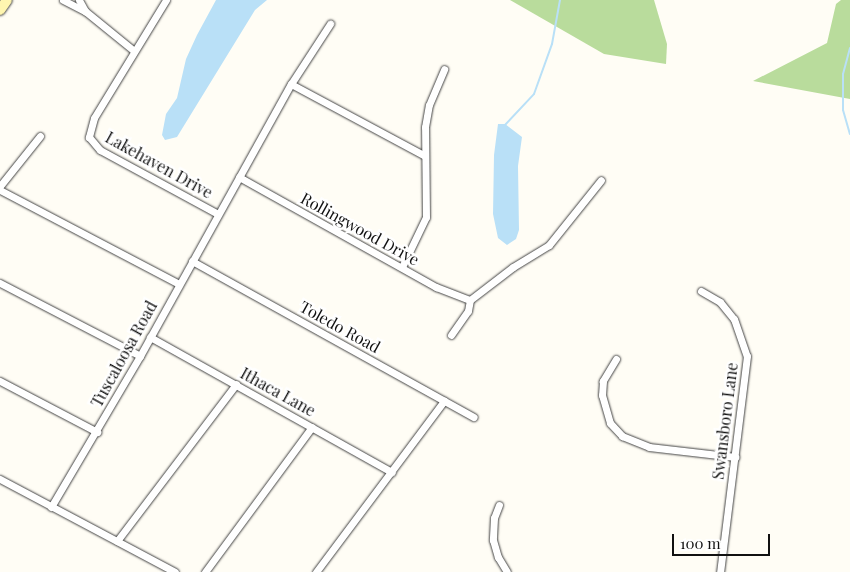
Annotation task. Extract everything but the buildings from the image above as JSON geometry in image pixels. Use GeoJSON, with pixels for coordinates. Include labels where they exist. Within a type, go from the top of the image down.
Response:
{"type":"FeatureCollection","features":[{"type":"Feature","properties":{"kind":"main road"},"geometry":{"type":"LineString","coordinates":[[0,10],[7,0]]}},
{"type":"Feature","properties":{"kind":"street"},"geometry":{"type":"LineString","coordinates":[[63,0],[85,11],[133,50]]}},
{"type":"Feature","properties":{"kind":"street"},"geometry":{"type":"LineString","coordinates":[[79,0],[85,11]]}},
{"type":"Feature","properties":{"kind":"street","name":"Lakehaven Drive"},"geometry":{"type":"LineString","coordinates":[[166,0],[133,50],[90,126],[90,141],[100,150],[218,214],[291,84],[330,24]]}},
{"type":"Feature","properties":{"kind":"street"},"geometry":{"type":"LineString","coordinates":[[402,267],[426,216],[425,156],[429,104],[444,69]]}},
{"type":"Feature","properties":{"kind":"street"},"geometry":{"type":"LineString","coordinates":[[291,84],[425,156]]}},
{"type":"Feature","properties":{"kind":"street"},"geometry":{"type":"LineString","coordinates":[[40,136],[0,188],[179,284]]}},
{"type":"Feature","properties":{"kind":"street","name":"Rollingwood Drive"},"geometry":{"type":"LineString","coordinates":[[239,177],[458,298],[470,300]]}},
{"type":"Feature","properties":{"kind":"street"},"geometry":{"type":"LineString","coordinates":[[451,335],[468,311],[470,300],[513,267],[549,245],[601,180]]}},
{"type":"Feature","properties":{"kind":"street","name":"Tuscaloosa Road"},"geometry":{"type":"LineString","coordinates":[[52,507],[97,432],[218,214]]}},
{"type":"Feature","properties":{"kind":"street","name":"Toledo Road"},"geometry":{"type":"LineString","coordinates":[[192,261],[474,417]]}},
{"type":"Feature","properties":{"kind":"street"},"geometry":{"type":"LineString","coordinates":[[0,283],[140,356]]}},
{"type":"Feature","properties":{"kind":"street","name":"Swansboro Lane"},"geometry":{"type":"LineString","coordinates":[[701,291],[727,309],[738,327],[745,346],[747,366],[720,572]]}},
{"type":"Feature","properties":{"kind":"street","name":"Ithaca Lane"},"geometry":{"type":"LineString","coordinates":[[150,337],[392,472]]}},
{"type":"Feature","properties":{"kind":"street"},"geometry":{"type":"LineString","coordinates":[[616,359],[603,381],[602,395],[610,423],[622,436],[649,447],[735,457]]}},
{"type":"Feature","properties":{"kind":"street"},"geometry":{"type":"LineString","coordinates":[[0,380],[97,432]]}},
{"type":"Feature","properties":{"kind":"street"},"geometry":{"type":"LineString","coordinates":[[117,541],[236,384]]}},
{"type":"Feature","properties":{"kind":"street"},"geometry":{"type":"LineString","coordinates":[[316,572],[444,401]]}},
{"type":"Feature","properties":{"kind":"street"},"geometry":{"type":"LineString","coordinates":[[205,572],[312,427]]}},
{"type":"Feature","properties":{"kind":"street"},"geometry":{"type":"LineString","coordinates":[[0,479],[175,572]]}},
{"type":"Feature","properties":{"kind":"street"},"geometry":{"type":"LineString","coordinates":[[499,505],[493,540],[498,557],[507,572]]}},
{"type":"Feature","properties":{"kind":"green space"},"geometry":{"type":"Polygon","coordinates":[[[510,0],[654,0],[667,44],[666,64],[604,54],[510,0]]]}},
{"type":"Feature","properties":{"kind":"green space"},"geometry":{"type":"Polygon","coordinates":[[[841,0],[850,0],[850,99],[753,81],[827,43],[836,4],[841,0]]]}},
{"type":"Feature","properties":{"kind":"water"},"geometry":{"type":"Polygon","coordinates":[[[216,0],[267,0],[255,10],[177,137],[165,140],[162,135],[166,114],[177,98],[186,59],[216,0]]]}},
{"type":"Feature","properties":{"kind":"water"},"geometry":{"type":"Polygon","coordinates":[[[498,124],[505,124],[522,137],[518,166],[519,230],[516,239],[507,245],[498,238],[493,214],[494,155],[498,124]]]}},
{"type":"Feature","properties":{"kind":"waterway"},"geometry":{"type":"LineString","coordinates":[[505,125],[534,94],[552,44],[560,0]]}},
{"type":"Feature","properties":{"kind":"waterway"},"geometry":{"type":"LineString","coordinates":[[850,48],[843,74],[843,110],[850,134]]}}]}
